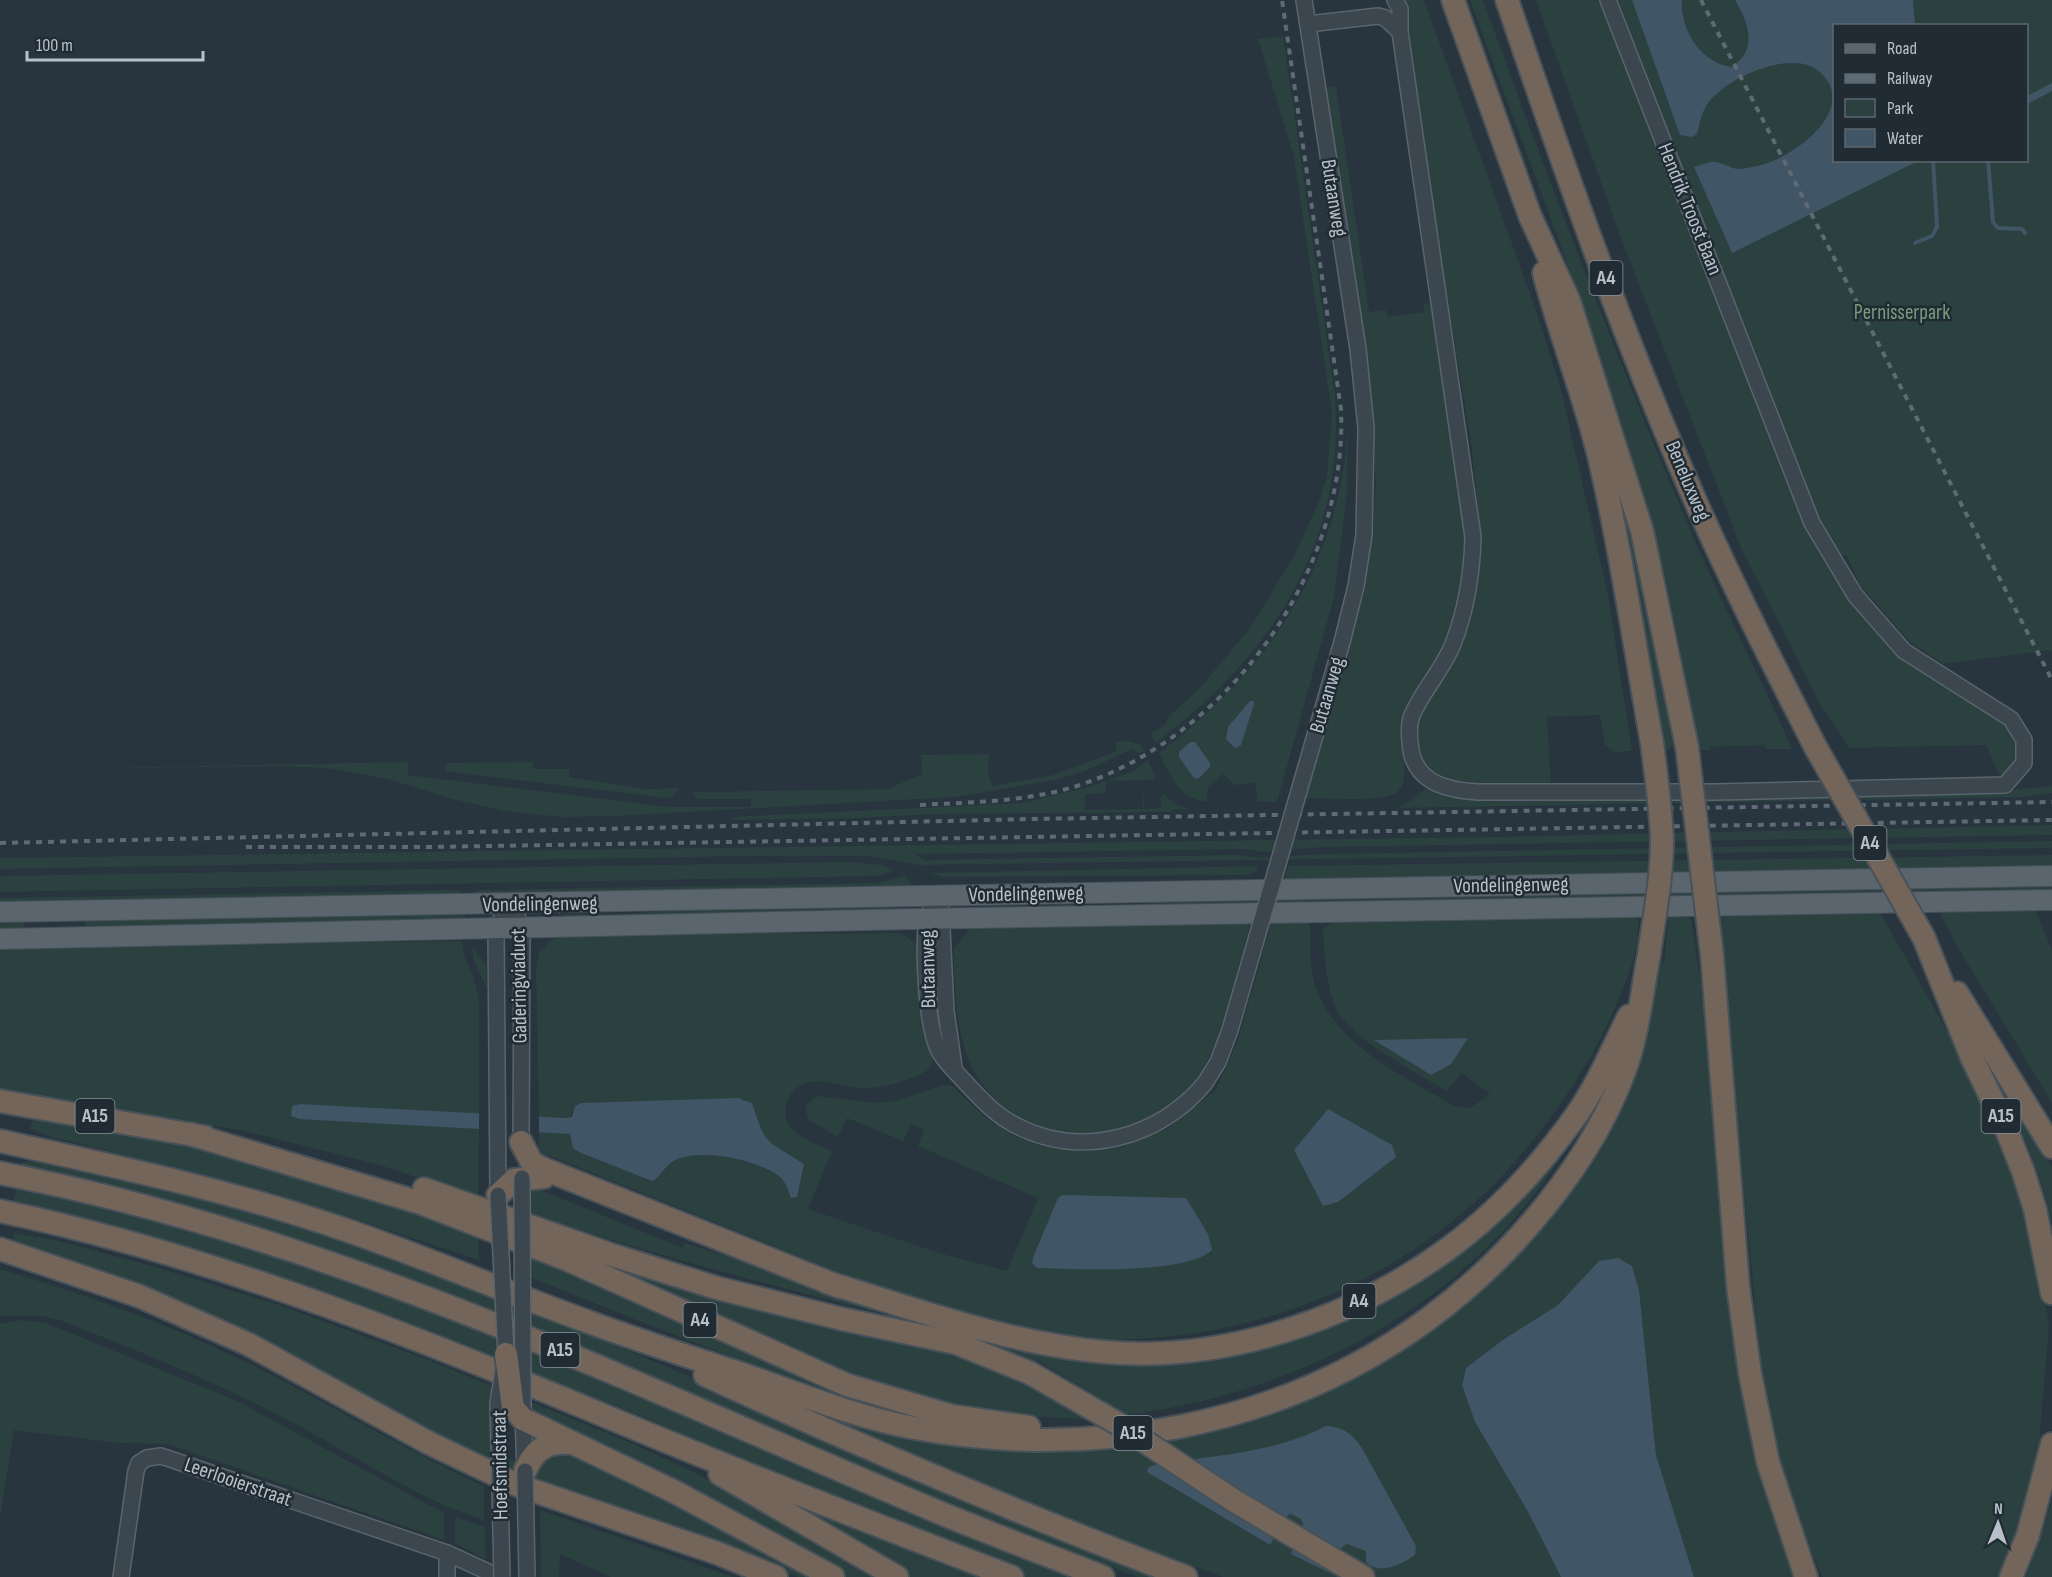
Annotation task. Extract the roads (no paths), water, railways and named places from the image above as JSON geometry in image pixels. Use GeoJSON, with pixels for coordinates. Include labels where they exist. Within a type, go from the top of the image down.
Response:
{"type":"FeatureCollection","features":[{"type":"Feature","properties":{"kind":"highway","name":"A4"},"geometry":{"type":"LineString","coordinates":[[1453,0],[1530,216],[1569,301],[1642,531],[1687,747],[1712,955],[1738,1286],[1750,1374],[1768,1462],[1806,1577]]}},
{"type":"Feature","properties":{"kind":"highway","name":"Beneluxweg"},"geometry":{"type":"LineString","coordinates":[[1507,0],[1558,151],[1621,318],[1694,498],[1816,748],[1926,944]]}},
{"type":"Feature","properties":{"kind":"highway","name":"A4"},"geometry":{"type":"LineString","coordinates":[[589,1322],[849,1413],[957,1434],[1066,1441],[1165,1431],[1225,1417],[1297,1392],[1361,1363],[1453,1301],[1506,1252],[1549,1202],[1576,1163],[1608,1108],[1629,1059],[1649,956],[1660,877],[1662,842],[1660,800],[1652,743],[1617,544],[1599,457],[1586,405],[1552,303],[1530,216]]}},
{"type":"Feature","properties":{"kind":"highway","name":"A15"},"geometry":{"type":"LineString","coordinates":[[1926,944],[2052,1148]]}},
{"type":"Feature","properties":{"kind":"highway","name":"A15"},"geometry":{"type":"LineString","coordinates":[[1926,944],[2023,1171],[2035,1209],[2052,1293]]}},
{"type":"Feature","properties":{"kind":"highway","name":"A4"},"geometry":{"type":"LineString","coordinates":[[521,1142],[532,1163],[826,1282],[1008,1337],[1106,1352],[1162,1354],[1223,1347],[1289,1329],[1338,1311],[1391,1285],[1449,1248],[1487,1217],[1522,1182],[1576,1115],[1602,1070],[1642,991]]}},
{"type":"Feature","properties":{"kind":"highway","name":"A15"},"geometry":{"type":"LineString","coordinates":[[2014,1086],[2052,1129]]}},
{"type":"Feature","properties":{"kind":"highway","name":"A15"},"geometry":{"type":"LineString","coordinates":[[0,1101],[190,1134],[391,1178],[717,1288],[842,1320],[928,1336],[1021,1369]]}},
{"type":"Feature","properties":{"kind":"highway","name":"A4"},"geometry":{"type":"LineString","coordinates":[[190,1134],[421,1203],[566,1259],[847,1385],[952,1416],[1024,1426],[1099,1428],[1225,1417]]}},
{"type":"Feature","properties":{"kind":"highway","name":"A15"},"geometry":{"type":"LineString","coordinates":[[0,1141],[154,1175],[338,1227],[589,1322],[828,1432],[1032,1518],[1186,1577]]}},
{"type":"Feature","properties":{"kind":"highway","name":"A15"},"geometry":{"type":"LineString","coordinates":[[0,1173],[62,1185],[216,1225],[401,1286],[672,1397],[945,1515],[1103,1577]]}},
{"type":"Feature","properties":{"kind":"highway","name":"A4"},"geometry":{"type":"LineString","coordinates":[[522,1178],[564,1177]]}},
{"type":"Feature","properties":{"kind":"highway"},"geometry":{"type":"LineString","coordinates":[[498,1195],[514,1180],[522,1178]]}},
{"type":"Feature","properties":{"kind":"highway","name":"A15"},"geometry":{"type":"LineString","coordinates":[[0,1211],[196,1261],[321,1302],[448,1349],[643,1431],[1012,1577]]}},
{"type":"Feature","properties":{"kind":"highway"},"geometry":{"type":"LineString","coordinates":[[0,1250],[139,1296],[248,1344],[429,1443],[517,1485],[717,1553],[776,1577]]}},
{"type":"Feature","properties":{"kind":"highway","name":"A15"},"geometry":{"type":"LineString","coordinates":[[826,1282],[966,1337],[1110,1418],[1290,1536],[1364,1577]]}},
{"type":"Feature","properties":{"kind":"highway"},"geometry":{"type":"LineString","coordinates":[[506,1354],[513,1408],[524,1419],[675,1492],[833,1577]]}},
{"type":"Feature","properties":{"kind":"highway","name":"A15"},"geometry":{"type":"LineString","coordinates":[[643,1431],[897,1577]]}},
{"type":"Feature","properties":{"kind":"highway"},"geometry":{"type":"LineString","coordinates":[[525,1471],[530,1460],[549,1443],[575,1443]]}},
{"type":"Feature","properties":{"kind":"highway"},"geometry":{"type":"LineString","coordinates":[[2011,1577],[2028,1535],[2052,1444]]}},
{"type":"Feature","properties":{"kind":"main road","name":"Vondelingenweg"},"geometry":{"type":"LineString","coordinates":[[0,912],[2052,876]]}},
{"type":"Feature","properties":{"kind":"main road","name":"Vondelingenweg"},"geometry":{"type":"LineString","coordinates":[[0,939],[935,919],[2052,900]]}},
{"type":"Feature","properties":{"kind":"street","name":"Butaanweg"},"geometry":{"type":"LineString","coordinates":[[937,895],[928,1012],[948,1058],[984,1102],[1016,1126],[1048,1138],[1088,1142],[1123,1138],[1151,1127],[1183,1106],[1205,1083],[1218,1062],[1227,1039],[1342,642],[1356,586],[1364,535],[1366,428],[1358,349],[1308,24],[1307,0]]}},
{"type":"Feature","properties":{"kind":"street","name":"Hendrik Troost Baan"},"geometry":{"type":"LineString","coordinates":[[1395,0],[1400,9],[1400,32],[1473,537],[1472,568],[1462,621],[1446,659],[1413,714],[1410,725],[1412,758],[1420,773],[1436,785],[1461,791],[1628,793],[1954,788],[2005,785],[2024,763],[2024,740],[2011,719],[1904,651],[1855,595],[1812,524],[1608,0]]}},
{"type":"Feature","properties":{"kind":"street"},"geometry":{"type":"LineString","coordinates":[[1308,24],[1378,16],[1385,18],[1400,32]]}},
{"type":"Feature","properties":{"kind":"street","name":"Gaderingviaduct"},"geometry":{"type":"LineString","coordinates":[[506,1354],[498,1195],[496,928],[511,902]]}},
{"type":"Feature","properties":{"kind":"street","name":"Gaderingviaduct"},"geometry":{"type":"LineString","coordinates":[[511,902],[522,929],[521,1142],[524,1419]]}},
{"type":"Feature","properties":{"kind":"street","name":"Butaanweg"},"geometry":{"type":"LineString","coordinates":[[935,919],[946,1011],[948,1058]]}},
{"type":"Feature","properties":{"kind":"street","name":"Hoefsmidstraat"},"geometry":{"type":"LineString","coordinates":[[500,1577],[498,1403],[506,1354]]}},
{"type":"Feature","properties":{"kind":"street","name":"Hoefsmidstraat"},"geometry":{"type":"LineString","coordinates":[[524,1419],[527,1577]]}},
{"type":"Feature","properties":{"kind":"street","name":"Leerlooierstraat"},"geometry":{"type":"LineString","coordinates":[[120,1577],[136,1472],[139,1463],[153,1456],[161,1456],[447,1553]]}},
{"type":"Feature","properties":{"kind":"street"},"geometry":{"type":"LineString","coordinates":[[447,1577],[447,1553],[500,1577]]}},
{"type":"Feature","properties":{"kind":"water"},"geometry":{"type":"Polygon","coordinates":[[[1632,0],[1682,0],[1685,23],[1695,43],[1711,59],[1732,67],[1740,60],[1748,44],[1747,27],[1735,0],[1913,0],[1915,24],[1833,24],[1833,162],[1916,162],[1732,253],[1694,167],[1713,162],[1732,168],[1748,168],[1778,159],[1792,151],[1819,128],[1828,115],[1832,101],[1831,87],[1821,73],[1809,66],[1794,63],[1758,70],[1726,86],[1713,97],[1704,111],[1697,134],[1692,137],[1680,135],[1632,0]]]}},
{"type":"Feature","properties":{"kind":"water"},"geometry":{"type":"Polygon","coordinates":[[[2052,83],[2052,91],[2028,103],[2028,95],[2052,83]]]}},
{"type":"Feature","properties":{"kind":"water"},"geometry":{"type":"Polygon","coordinates":[[[1250,701],[1254,701],[1254,704],[1241,745],[1235,748],[1226,739],[1228,727],[1250,701]]]}},
{"type":"Feature","properties":{"kind":"water"},"geometry":{"type":"Polygon","coordinates":[[[1190,742],[1195,742],[1210,763],[1210,767],[1198,779],[1194,778],[1179,757],[1179,752],[1190,742]]]}},
{"type":"Feature","properties":{"kind":"water"},"geometry":{"type":"Polygon","coordinates":[[[1468,1038],[1451,1064],[1431,1075],[1374,1040],[1468,1038]]]}},
{"type":"Feature","properties":{"kind":"water"},"geometry":{"type":"Polygon","coordinates":[[[738,1098],[752,1103],[761,1128],[769,1141],[804,1164],[797,1197],[791,1198],[782,1179],[770,1171],[727,1157],[696,1155],[683,1157],[669,1164],[652,1181],[581,1153],[573,1148],[570,1134],[299,1119],[291,1116],[292,1106],[300,1104],[566,1118],[572,1117],[575,1106],[581,1103],[738,1098]]]}},
{"type":"Feature","properties":{"kind":"water"},"geometry":{"type":"Polygon","coordinates":[[[1328,1109],[1392,1145],[1396,1157],[1338,1202],[1323,1206],[1294,1150],[1328,1109]]]}},
{"type":"Feature","properties":{"kind":"water"},"geometry":{"type":"Polygon","coordinates":[[[1062,1195],[1186,1198],[1208,1234],[1212,1250],[1199,1258],[1179,1264],[1155,1267],[1037,1268],[1032,1263],[1034,1255],[1058,1198],[1062,1195]]]}},
{"type":"Feature","properties":{"kind":"water"},"geometry":{"type":"Polygon","coordinates":[[[1618,1258],[1632,1266],[1639,1290],[1656,1455],[1694,1577],[1561,1577],[1528,1512],[1475,1422],[1462,1385],[1466,1368],[1504,1339],[1558,1305],[1599,1261],[1618,1258]]]}},
{"type":"Feature","properties":{"kind":"water"},"geometry":{"type":"Polygon","coordinates":[[[1326,1426],[1347,1432],[1362,1448],[1416,1546],[1415,1555],[1404,1562],[1391,1567],[1378,1568],[1366,1562],[1366,1551],[1347,1544],[1342,1547],[1331,1572],[1328,1572],[1291,1554],[1303,1524],[1301,1519],[1291,1514],[1288,1515],[1270,1545],[1147,1472],[1148,1468],[1155,1465],[1263,1448],[1306,1435],[1326,1426]]]}},
{"type":"Feature","properties":{"kind":"waterway"},"geometry":{"type":"LineString","coordinates":[[1915,243],[1932,236],[1937,227],[1933,162]]}},
{"type":"Feature","properties":{"kind":"waterway"},"geometry":{"type":"LineString","coordinates":[[1988,162],[1993,222],[1998,228],[2022,229],[2025,233]]}},
{"type":"Feature","properties":{"kind":"railway"},"geometry":{"type":"LineString","coordinates":[[920,805],[999,800],[1058,791],[1077,786],[1133,762],[1184,729],[1230,687],[1269,639],[1301,586],[1324,529],[1338,469],[1341,409],[1282,0]]}},
{"type":"Feature","properties":{"kind":"railway"},"geometry":{"type":"LineString","coordinates":[[1701,0],[2052,680]]}},
{"type":"Feature","properties":{"kind":"railway"},"geometry":{"type":"LineString","coordinates":[[0,843],[1031,819],[2052,802]]}},
{"type":"Feature","properties":{"kind":"railway"},"geometry":{"type":"LineString","coordinates":[[246,847],[428,847],[2052,820]]}},
{"type":"Feature","properties":{"kind":"park label","name":"Pernisserpark"},"geometry":{"type":"Point","coordinates":[1902,312]}}]}
